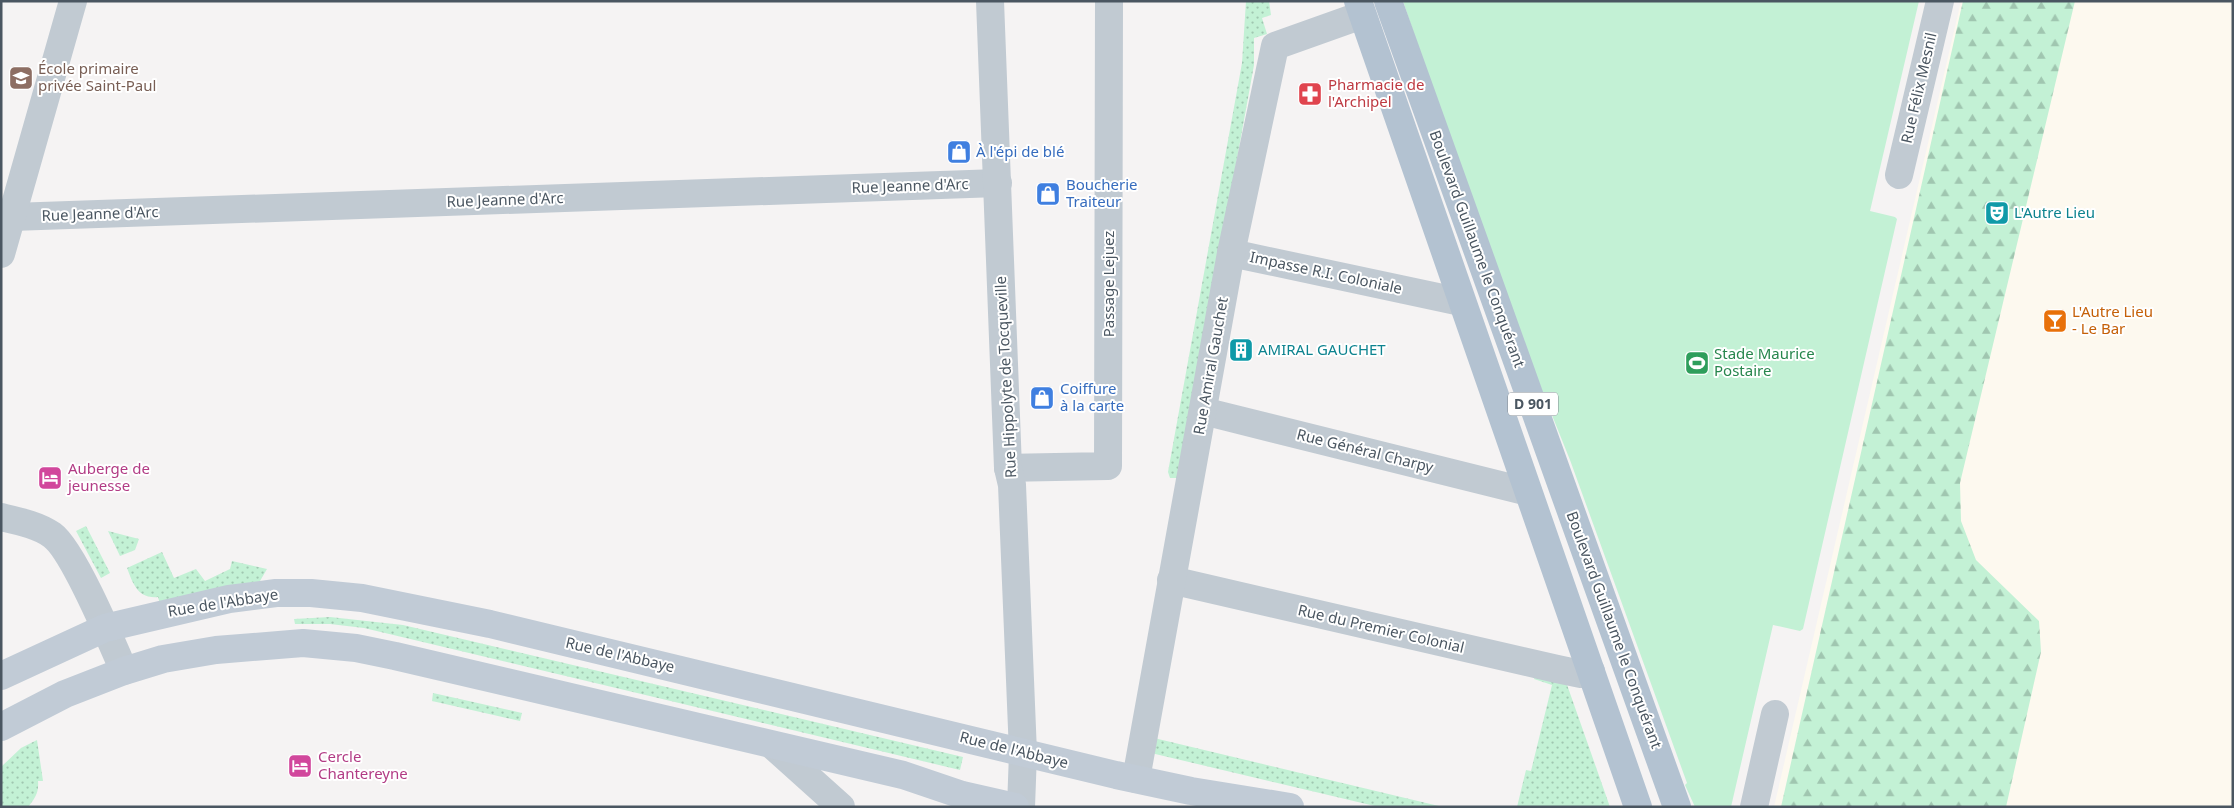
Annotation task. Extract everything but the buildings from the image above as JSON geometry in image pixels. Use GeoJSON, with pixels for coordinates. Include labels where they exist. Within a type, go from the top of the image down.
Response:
{"type":"FeatureCollection","features":[{"type":"Feature","properties":{"kind":"main road","name":"Boulevard Guillaume le Conquérant"},"geometry":{"type":"LineString","coordinates":[[1388,1],[1677,807]]}},
{"type":"Feature","properties":{"kind":"main road","name":"Boulevard Guillaume le Conquérant"},"geometry":{"type":"LineString","coordinates":[[1360,8],[1441,246],[1638,807]]}},
{"type":"Feature","properties":{"kind":"main road","name":"Boulevard Guillaume le Conquérant"},"geometry":{"type":"LineString","coordinates":[[1441,246],[1520,426],[1657,807]]}},
{"type":"Feature","properties":{"kind":"main road","name":"Rue de l'Abbaye"},"geometry":{"type":"LineString","coordinates":[[1,676],[105,628],[229,599],[276,593],[311,593],[362,598],[500,626],[1136,779],[1290,807]]}},
{"type":"Feature","properties":{"kind":"main road"},"geometry":{"type":"LineString","coordinates":[[1,727],[65,694],[124,671],[163,659],[216,650],[274,645],[327,644],[395,656],[903,775],[962,795],[1015,807]]}},
{"type":"Feature","properties":{"kind":"street"},"geometry":{"type":"LineString","coordinates":[[1,254],[73,1]]}},
{"type":"Feature","properties":{"kind":"street","name":"Rue Hippolyte de Tocqueville"},"geometry":{"type":"LineString","coordinates":[[990,1],[1008,468],[1012,484],[1023,752],[1021,807]]}},
{"type":"Feature","properties":{"kind":"street","name":"Passage Lejuez"},"geometry":{"type":"LineString","coordinates":[[1008,468],[1108,466],[1109,1]]}},
{"type":"Feature","properties":{"kind":"street","name":"Rue Félix Mesnil"},"geometry":{"type":"LineString","coordinates":[[1899,175],[1940,1]]}},
{"type":"Feature","properties":{"kind":"street","name":"Rue Amiral Gauchet"},"geometry":{"type":"LineString","coordinates":[[1136,779],[1231,253],[1275,46],[1360,8]]}},
{"type":"Feature","properties":{"kind":"street","name":"Rue Jeanne d'Arc"},"geometry":{"type":"LineString","coordinates":[[12,217],[998,183]]}},
{"type":"Feature","properties":{"kind":"street","name":"Impasse R.I. Coloniale"},"geometry":{"type":"LineString","coordinates":[[1231,253],[1461,302]]}},
{"type":"Feature","properties":{"kind":"street","name":"Rue Général Charpy"},"geometry":{"type":"LineString","coordinates":[[1203,411],[1528,492]]}},
{"type":"Feature","properties":{"kind":"street"},"geometry":{"type":"LineString","coordinates":[[1,517],[37,527],[58,540],[67,553],[105,628],[124,671]]}},
{"type":"Feature","properties":{"kind":"street","name":"Rue du Premier Colonial"},"geometry":{"type":"LineString","coordinates":[[1171,580],[1557,669],[1582,674],[1591,671]]}},
{"type":"Feature","properties":{"kind":"street"},"geometry":{"type":"LineString","coordinates":[[1754,807],[1775,714]]}},
{"type":"Feature","properties":{"kind":"street"},"geometry":{"type":"LineString","coordinates":[[772,745],[835,802]]}},
{"type":"Feature","properties":{"kind":"shaded area"},"geometry":{"type":"Polygon","coordinates":[[[1961,1],[2233,1],[2233,807],[1774,807],[1961,1]]]}},
{"type":"Feature","properties":{"kind":"green space"},"geometry":{"type":"Polygon","coordinates":[[[1246,1],[1269,1],[1271,15],[1262,18],[1267,34],[1254,38],[1254,65],[1179,478],[1170,478],[1168,472],[1242,63],[1246,1]]]}},
{"type":"Feature","properties":{"kind":"green space","name":"Stade Maurice Postaire"},"geometry":{"type":"Polygon","coordinates":[[[1403,1],[1919,1],[1870,211],[1897,219],[1803,629],[1800,631],[1773,625],[1731,807],[1695,807],[1685,785],[1687,783],[1570,460],[1492,266],[1403,1]]]}},
{"type":"Feature","properties":{"kind":"green space"},"geometry":{"type":"Polygon","coordinates":[[[1963,1],[2075,1],[1960,483],[1961,521],[1976,560],[2039,621],[2041,652],[2006,807],[1781,807],[1963,1]]]}},
{"type":"Feature","properties":{"kind":"green space"},"geometry":{"type":"Polygon","coordinates":[[[86,526],[110,573],[101,578],[76,531],[86,526]]]}},
{"type":"Feature","properties":{"kind":"green space"},"geometry":{"type":"Polygon","coordinates":[[[108,531],[139,539],[135,550],[120,556],[108,531]]]}},
{"type":"Feature","properties":{"kind":"green space"},"geometry":{"type":"Polygon","coordinates":[[[162,552],[174,578],[196,569],[205,581],[230,569],[232,561],[267,569],[260,581],[255,584],[160,604],[158,597],[146,596],[137,589],[127,568],[162,552]]]}},
{"type":"Feature","properties":{"kind":"green space"},"geometry":{"type":"Polygon","coordinates":[[[330,617],[403,625],[963,757],[960,770],[364,628],[330,624],[295,624],[294,619],[330,617]]]}},
{"type":"Feature","properties":{"kind":"green space"},"geometry":{"type":"Polygon","coordinates":[[[1536,671],[1565,679],[1610,807],[1517,807],[1526,770],[1531,771],[1552,685],[1534,679],[1536,671]]]}},
{"type":"Feature","properties":{"kind":"green space"},"geometry":{"type":"Polygon","coordinates":[[[433,693],[522,713],[520,721],[432,701],[433,693]]]}},
{"type":"Feature","properties":{"kind":"green space"},"geometry":{"type":"Polygon","coordinates":[[[1154,738],[1443,807],[1379,807],[1151,753],[1154,738]]]}},
{"type":"Feature","properties":{"kind":"green space"},"geometry":{"type":"Polygon","coordinates":[[[37,740],[43,781],[38,781],[35,798],[28,807],[1,807],[1,767],[21,748],[37,740]]]}},
{"type":"Feature","properties":{"kind":"place","name":"École primaire privée Saint-Paul"},"geometry":{"type":"Point","coordinates":[21,78]}},
{"type":"Feature","properties":{"kind":"place","name":"Pharmacie de l'Archipel"},"geometry":{"type":"Point","coordinates":[1310,94]}},
{"type":"Feature","properties":{"kind":"place","name":"À l'épi de blé"},"geometry":{"type":"Point","coordinates":[959,152]}},
{"type":"Feature","properties":{"kind":"place","name":"Boucherie Traiteur"},"geometry":{"type":"Point","coordinates":[1048,194]}},
{"type":"Feature","properties":{"kind":"place","name":"L'Autre Lieu"},"geometry":{"type":"Point","coordinates":[1997,213]}},
{"type":"Feature","properties":{"kind":"place","name":"L'Autre Lieu - Le Bar"},"geometry":{"type":"Point","coordinates":[2055,321]}},
{"type":"Feature","properties":{"kind":"place","name":"AMIRAL GAUCHET"},"geometry":{"type":"Point","coordinates":[1241,350]}},
{"type":"Feature","properties":{"kind":"place","name":"Stade Maurice Postaire"},"geometry":{"type":"Point","coordinates":[1697,363]}},
{"type":"Feature","properties":{"kind":"place","name":"Coiffure à la carte"},"geometry":{"type":"Point","coordinates":[1042,398]}},
{"type":"Feature","properties":{"kind":"place","name":"Auberge de jeunesse"},"geometry":{"type":"Point","coordinates":[50,478]}},
{"type":"Feature","properties":{"kind":"place","name":"Cercle Chantereyne"},"geometry":{"type":"Point","coordinates":[300,766]}}]}
